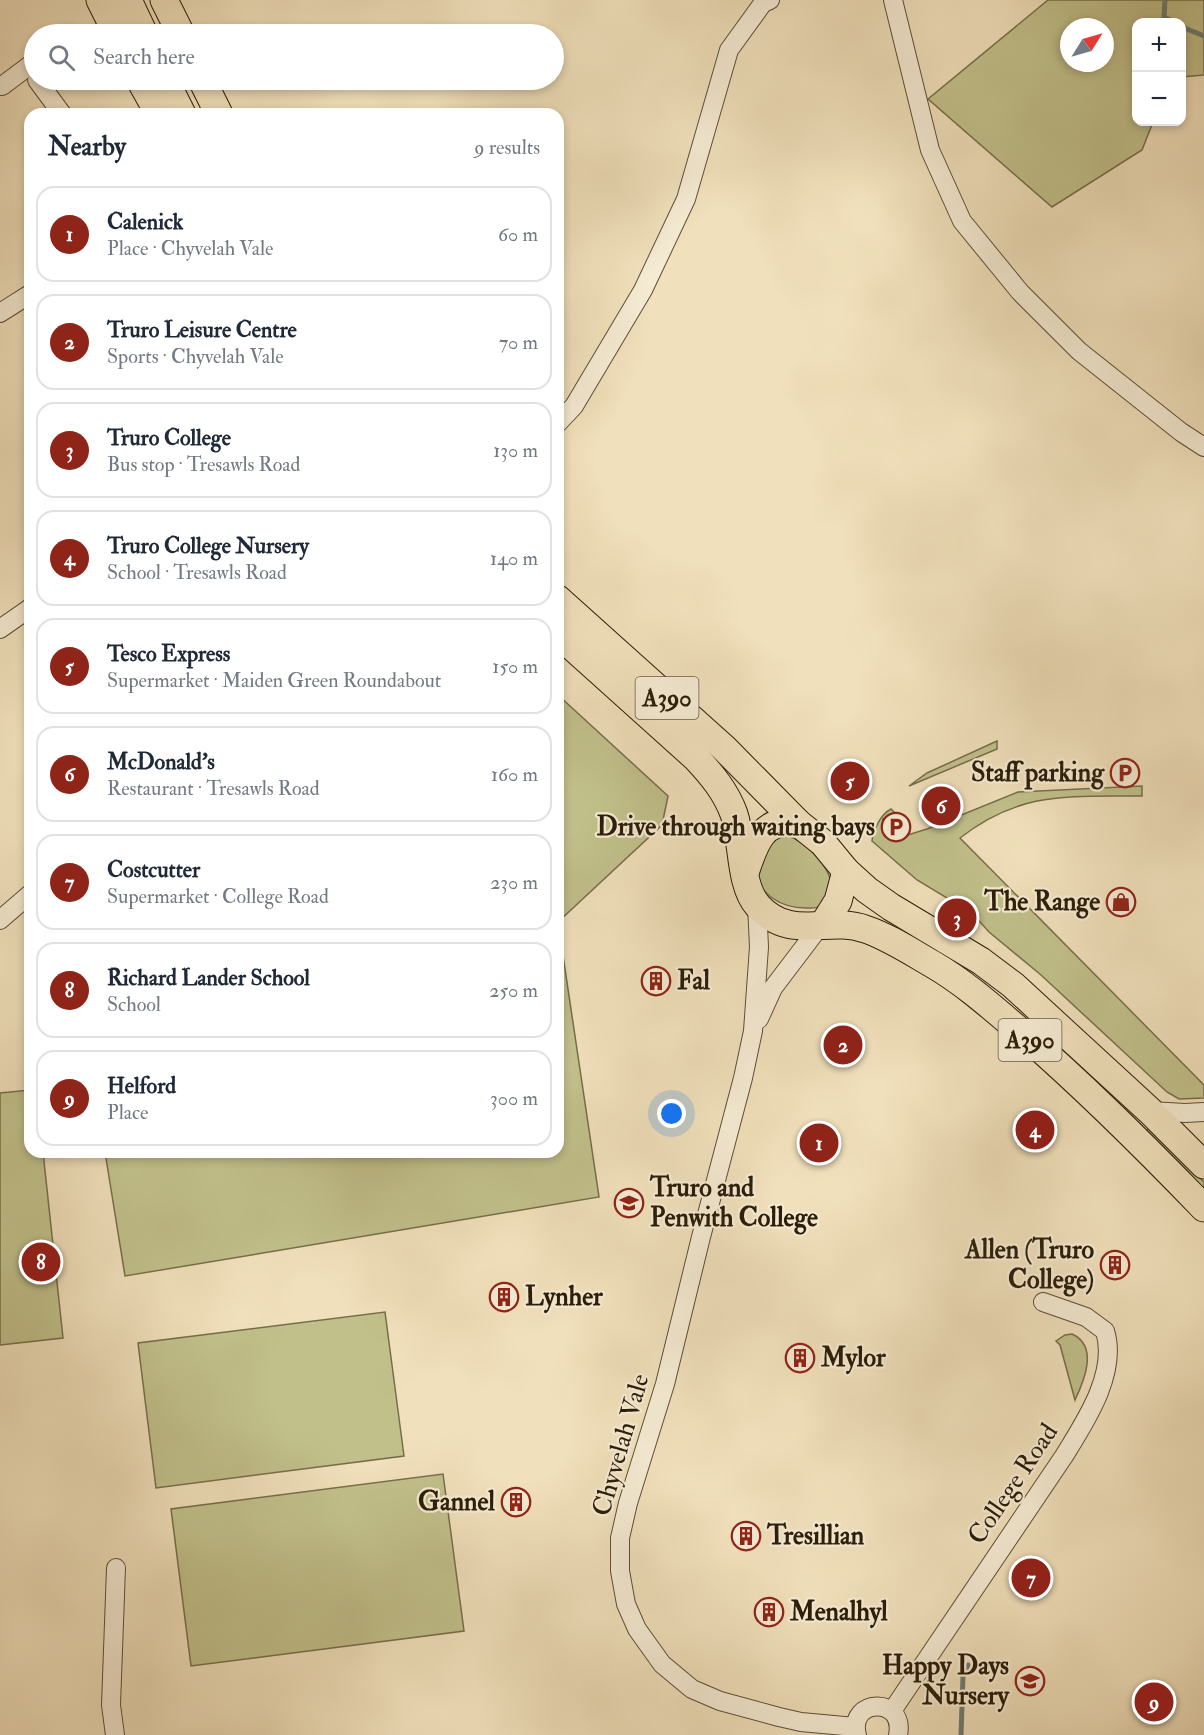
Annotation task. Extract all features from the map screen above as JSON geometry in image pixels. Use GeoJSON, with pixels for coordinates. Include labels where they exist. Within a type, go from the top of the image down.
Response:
{"type":"FeatureCollection","features":[{"type":"Feature","properties":{"kind":"highway"},"geometry":{"type":"LineString","coordinates":[[100,0],[112,24]]}},
{"type":"Feature","properties":{"kind":"highway"},"geometry":{"type":"LineString","coordinates":[[128,0],[139,24]]}},
{"type":"Feature","properties":{"kind":"highway"},"geometry":{"type":"LineString","coordinates":[[164,0],[176,24]]}},
{"type":"Feature","properties":{"kind":"highway"},"geometry":{"type":"LineString","coordinates":[[146,90],[156,108]]}},
{"type":"Feature","properties":{"kind":"highway"},"geometry":{"type":"LineString","coordinates":[[170,90],[179,108]]}},
{"type":"Feature","properties":{"kind":"highway"},"geometry":{"type":"LineString","coordinates":[[207,90],[216,108]]}},
{"type":"Feature","properties":{"kind":"highway","name":"A390"},"geometry":{"type":"LineString","coordinates":[[564,604],[724,748],[798,823],[823,843],[846,871],[879,900],[963,949],[1013,985],[1150,1111],[1204,1165]]}},
{"type":"Feature","properties":{"kind":"highway","name":"A390"},"geometry":{"type":"LineString","coordinates":[[564,639],[696,758],[715,779],[734,814],[749,892],[757,905],[772,918],[796,926],[864,928],[959,981],[1067,1072],[1204,1208]]}},
{"type":"Feature","properties":{"kind":"highway"},"geometry":{"type":"LineString","coordinates":[[745,871],[757,840],[766,829],[790,821],[798,823]]}},
{"type":"Feature","properties":{"kind":"highway"},"geometry":{"type":"LineString","coordinates":[[822,926],[838,901],[846,871]]}},
{"type":"Feature","properties":{"kind":"street"},"geometry":{"type":"LineString","coordinates":[[564,417],[574,406],[643,290],[686,199],[729,50],[763,3],[770,0]]}},
{"type":"Feature","properties":{"kind":"street"},"geometry":{"type":"LineString","coordinates":[[893,0],[930,150],[962,221],[1020,292],[1079,351],[1180,432],[1204,447]]}},
{"type":"Feature","properties":{"kind":"street"},"geometry":{"type":"LineString","coordinates":[[3,86],[24,76]]}},
{"type":"Feature","properties":{"kind":"street"},"geometry":{"type":"LineString","coordinates":[[46,90],[58,108]]}},
{"type":"Feature","properties":{"kind":"street"},"geometry":{"type":"LineString","coordinates":[[0,313],[24,298]]}},
{"type":"Feature","properties":{"kind":"street"},"geometry":{"type":"LineString","coordinates":[[0,629],[24,612]]}},
{"type":"Feature","properties":{"kind":"street"},"geometry":{"type":"LineString","coordinates":[[0,920],[24,899]]}},
{"type":"Feature","properties":{"kind":"street","name":"Chyvelah Vale"},"geometry":{"type":"LineString","coordinates":[[757,905],[759,947],[753,1031],[665,1384],[628,1503],[620,1538],[620,1571],[626,1604],[637,1629],[662,1664],[692,1689],[720,1701],[779,1717],[856,1731],[859,1715],[864,1710],[872,1706],[879,1706],[892,1711]]}},
{"type":"Feature","properties":{"kind":"street","name":"Chyvelah Vale"},"geometry":{"type":"LineString","coordinates":[[753,1031],[773,988],[822,926]]}},
{"type":"Feature","properties":{"kind":"street"},"geometry":{"type":"LineString","coordinates":[[1150,1111],[1204,1112]]}},
{"type":"Feature","properties":{"kind":"street","name":"College Road"},"geometry":{"type":"LineString","coordinates":[[892,1711],[1064,1456],[1098,1394],[1106,1366],[1105,1331],[1086,1317],[1043,1302]]}},
{"type":"Feature","properties":{"kind":"street"},"geometry":{"type":"LineString","coordinates":[[115,1735],[111,1705],[116,1568]]}},
{"type":"Feature","properties":{"kind":"street"},"geometry":{"type":"LineString","coordinates":[[892,1711],[900,1726],[898,1735]]}},
{"type":"Feature","properties":{"kind":"shaded area"},"geometry":{"type":"Polygon","coordinates":[[[1048,0],[1204,0],[1204,75],[1186,77],[1186,18],[1132,18],[1132,126],[1151,126],[1142,150],[1052,207],[928,99],[1048,0]]]}},
{"type":"Feature","properties":{"kind":"shaded area"},"geometry":{"type":"Polygon","coordinates":[[[564,701],[668,796],[662,825],[564,916],[564,701]]]}},
{"type":"Feature","properties":{"kind":"shaded area"},"geometry":{"type":"Polygon","coordinates":[[[997,741],[997,749],[909,786],[927,773],[997,741]]]}},
{"type":"Feature","properties":{"kind":"shaded area"},"geometry":{"type":"Polygon","coordinates":[[[1142,786],[1142,796],[1069,797],[1025,804],[982,822],[960,838],[1204,1085],[1204,1098],[1179,1099],[1167,1092],[1041,975],[989,932],[972,913],[917,880],[872,841],[878,823],[891,809],[896,814],[883,819],[885,829],[895,839],[927,829],[1018,792],[1142,786]]]}},
{"type":"Feature","properties":{"kind":"shaded area"},"geometry":{"type":"Polygon","coordinates":[[[785,835],[801,842],[815,854],[830,877],[832,885],[824,901],[818,907],[788,906],[772,898],[761,885],[758,867],[768,840],[785,835]]]}},
{"type":"Feature","properties":{"kind":"shaded area"},"geometry":{"type":"Polygon","coordinates":[[[564,962],[599,1197],[125,1276],[106,1158],[564,1158],[564,962]]]}},
{"type":"Feature","properties":{"kind":"shaded area"},"geometry":{"type":"Polygon","coordinates":[[[24,1091],[24,1158],[44,1158],[63,1338],[0,1345],[0,1093],[24,1091]]]}},
{"type":"Feature","properties":{"kind":"shaded area"},"geometry":{"type":"Polygon","coordinates":[[[1149,1128],[1204,1182],[1204,1196],[1142,1136],[1149,1128]]]}},
{"type":"Feature","properties":{"kind":"shaded area"},"geometry":{"type":"Polygon","coordinates":[[[385,1312],[404,1456],[156,1488],[138,1343],[385,1312]]]}},
{"type":"Feature","properties":{"kind":"shaded area"},"geometry":{"type":"Polygon","coordinates":[[[1072,1334],[1085,1347],[1087,1355],[1085,1374],[1075,1400],[1060,1345],[1056,1341],[1065,1335],[1072,1334]]]}},
{"type":"Feature","properties":{"kind":"shaded area"},"geometry":{"type":"Polygon","coordinates":[[[443,1474],[464,1631],[191,1666],[171,1509],[443,1474]]]}},
{"type":"Feature","properties":{"kind":"waterway"},"geometry":{"type":"LineString","coordinates":[[1165,0],[1164,17],[1166,18]]}},
{"type":"Feature","properties":{"kind":"waterway"},"geometry":{"type":"LineString","coordinates":[[1186,29],[1204,36]]}},
{"type":"Feature","properties":{"kind":"waterway"},"geometry":{"type":"LineString","coordinates":[[961,1735],[963,1676],[968,1665]]}},
{"type":"Feature","properties":{"kind":"place","name":"Staff parking"},"geometry":{"type":"Point","coordinates":[1125,773]}},
{"type":"Feature","properties":{"kind":"place","name":"Tesco Express"},"geometry":{"type":"Point","coordinates":[850,781]}},
{"type":"Feature","properties":{"kind":"place","name":"McDonald's"},"geometry":{"type":"Point","coordinates":[941,806]}},
{"type":"Feature","properties":{"kind":"place","name":"Drive through waiting bays"},"geometry":{"type":"Point","coordinates":[896,827]}},
{"type":"Feature","properties":{"kind":"place","name":"The Range"},"geometry":{"type":"Point","coordinates":[1121,902]}},
{"type":"Feature","properties":{"kind":"place","name":"Truro College"},"geometry":{"type":"Point","coordinates":[957,918]}},
{"type":"Feature","properties":{"kind":"place","name":"Fal"},"geometry":{"type":"Point","coordinates":[656,981]}},
{"type":"Feature","properties":{"kind":"place","name":"Truro Leisure Centre"},"geometry":{"type":"Point","coordinates":[843,1045]}},
{"type":"Feature","properties":{"kind":"place","name":"Truro College Nursery"},"geometry":{"type":"Point","coordinates":[1035,1130]}},
{"type":"Feature","properties":{"kind":"place","name":"Calenick"},"geometry":{"type":"Point","coordinates":[819,1143]}},
{"type":"Feature","properties":{"kind":"place","name":"Truro and Penwith College"},"geometry":{"type":"Point","coordinates":[629,1203]}},
{"type":"Feature","properties":{"kind":"place","name":"Richard Lander School"},"geometry":{"type":"Point","coordinates":[41,1262]}},
{"type":"Feature","properties":{"kind":"place","name":"Allen (Truro College)"},"geometry":{"type":"Point","coordinates":[1115,1265]}},
{"type":"Feature","properties":{"kind":"place","name":"Lynher"},"geometry":{"type":"Point","coordinates":[504,1297]}},
{"type":"Feature","properties":{"kind":"place","name":"Mylor"},"geometry":{"type":"Point","coordinates":[800,1358]}},
{"type":"Feature","properties":{"kind":"place","name":"Gannel"},"geometry":{"type":"Point","coordinates":[516,1502]}},
{"type":"Feature","properties":{"kind":"place","name":"Tresillian"},"geometry":{"type":"Point","coordinates":[746,1536]}},
{"type":"Feature","properties":{"kind":"place","name":"Costcutter"},"geometry":{"type":"Point","coordinates":[1031,1578]}},
{"type":"Feature","properties":{"kind":"place","name":"Menalhyl"},"geometry":{"type":"Point","coordinates":[769,1612]}},
{"type":"Feature","properties":{"kind":"place","name":"Happy Days Nursery"},"geometry":{"type":"Point","coordinates":[1030,1681]}},
{"type":"Feature","properties":{"kind":"place","name":"Helford"},"geometry":{"type":"Point","coordinates":[1154,1702]}}]}
